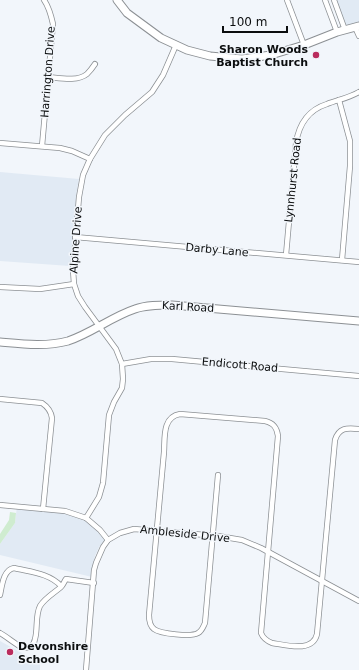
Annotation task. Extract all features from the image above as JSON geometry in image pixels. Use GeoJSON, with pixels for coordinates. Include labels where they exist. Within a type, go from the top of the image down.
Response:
{"type":"FeatureCollection","features":[{"type":"Feature","properties":{"kind":"street","name":"Harrington Drive"},"geometry":{"type":"LineString","coordinates":[[42,146],[53,24],[49,9],[44,0]]}},
{"type":"Feature","properties":{"kind":"street"},"geometry":{"type":"LineString","coordinates":[[117,0],[127,12],[161,38],[187,50],[210,56],[242,58],[272,55],[357,26],[359,36]]}},
{"type":"Feature","properties":{"kind":"street"},"geometry":{"type":"LineString","coordinates":[[287,0],[304,45]]}},
{"type":"Feature","properties":{"kind":"street"},"geometry":{"type":"LineString","coordinates":[[325,0],[337,32]]}},
{"type":"Feature","properties":{"kind":"street"},"geometry":{"type":"LineString","coordinates":[[334,0],[345,30]]}},
{"type":"Feature","properties":{"kind":"street","name":"Alpine Drive"},"geometry":{"type":"LineString","coordinates":[[86,518],[99,497],[103,483],[109,415],[122,388],[123,379],[122,364],[116,349],[78,296],[72,274],[79,197],[83,175],[90,159],[105,135],[125,115],[152,92],[163,75],[176,45]]}},
{"type":"Feature","properties":{"kind":"street"},"geometry":{"type":"LineString","coordinates":[[48,77],[68,79],[77,78],[86,74],[95,64]]}},
{"type":"Feature","properties":{"kind":"street","name":"Lynnhurst Road"},"geometry":{"type":"LineString","coordinates":[[286,256],[297,134],[304,119],[311,113],[325,104],[359,92]]}},
{"type":"Feature","properties":{"kind":"street"},"geometry":{"type":"LineString","coordinates":[[339,100],[350,141],[350,166],[342,260]]}},
{"type":"Feature","properties":{"kind":"street"},"geometry":{"type":"LineString","coordinates":[[0,143],[60,148],[72,151],[90,159]]}},
{"type":"Feature","properties":{"kind":"street","name":"Darby Lane"},"geometry":{"type":"LineString","coordinates":[[75,237],[359,262]]}},
{"type":"Feature","properties":{"kind":"street"},"geometry":{"type":"LineString","coordinates":[[0,287],[40,289],[74,284]]}},
{"type":"Feature","properties":{"kind":"street","name":"Karl Road"},"geometry":{"type":"LineString","coordinates":[[0,342],[35,345],[68,341],[100,327],[120,315],[136,309],[153,306],[172,305],[359,321]]}},
{"type":"Feature","properties":{"kind":"street","name":"Endicott Road"},"geometry":{"type":"LineString","coordinates":[[122,364],[151,359],[172,359],[359,376]]}},
{"type":"Feature","properties":{"kind":"street"},"geometry":{"type":"LineString","coordinates":[[0,399],[36,402],[47,407],[51,412],[52,418],[43,508]]}},
{"type":"Feature","properties":{"kind":"street"},"geometry":{"type":"LineString","coordinates":[[218,475],[205,623],[202,630],[197,634],[191,635],[160,632],[151,626],[149,615],[166,426],[168,421],[172,417],[180,414],[266,421],[274,425],[278,436],[261,632],[264,638],[272,643],[302,646],[308,645],[313,642],[317,634],[335,440],[339,432],[344,429],[359,429]]}},
{"type":"Feature","properties":{"kind":"street"},"geometry":{"type":"LineString","coordinates":[[0,505],[64,511],[86,518],[100,530],[108,540],[100,553],[94,570],[86,670]]}},
{"type":"Feature","properties":{"kind":"street","name":"Ambleside Drive"},"geometry":{"type":"LineString","coordinates":[[108,540],[120,533],[134,529],[229,537],[242,540],[261,548],[359,601]]}},
{"type":"Feature","properties":{"kind":"street"},"geometry":{"type":"LineString","coordinates":[[0,595],[5,575],[8,570],[14,568],[49,577],[61,586]]}},
{"type":"Feature","properties":{"kind":"street"},"geometry":{"type":"LineString","coordinates":[[0,633],[21,647],[30,647],[35,640],[40,607],[66,579],[94,583]]}},
{"type":"Feature","properties":{"kind":"shaded area"},"geometry":{"type":"Polygon","coordinates":[[[332,0],[359,0],[359,29],[342,30],[332,0]]]}},
{"type":"Feature","properties":{"kind":"shaded area"},"geometry":{"type":"Polygon","coordinates":[[[0,172],[79,179],[70,266],[0,261],[0,172]]]}},
{"type":"Feature","properties":{"kind":"shaded area"},"geometry":{"type":"Polygon","coordinates":[[[17,506],[64,510],[88,519],[108,536],[99,547],[95,556],[92,577],[0,555],[0,544],[15,523],[17,506]]]}},
{"type":"Feature","properties":{"kind":"shaded area","name":"Devonshire School"},"geometry":{"type":"Polygon","coordinates":[[[0,641],[40,663],[40,670],[0,670],[0,641]]]}},
{"type":"Feature","properties":{"kind":"green space"},"geometry":{"type":"Polygon","coordinates":[[[10,512],[16,513],[15,523],[0,544],[0,534],[9,520],[10,512]]]}},
{"type":"Feature","properties":{"kind":"place","name":"Sharon Woods Baptist Church"},"geometry":{"type":"Point","coordinates":[316,55]}},
{"type":"Feature","properties":{"kind":"place","name":"Devonshire School"},"geometry":{"type":"Point","coordinates":[10,652]}}]}
